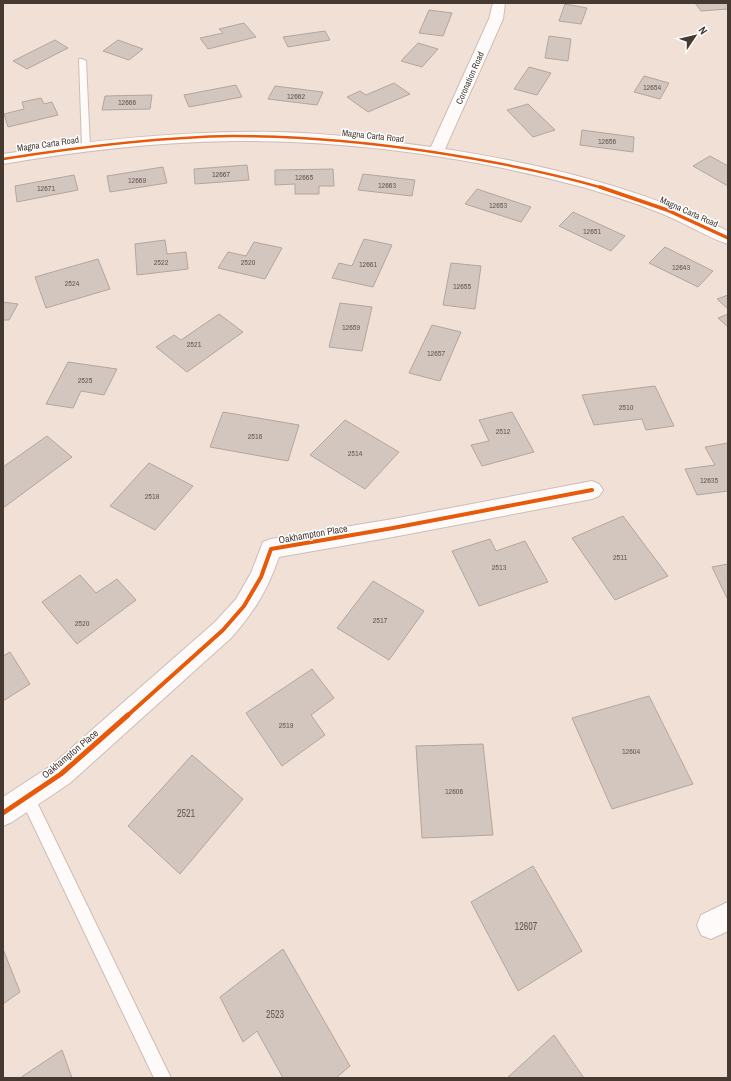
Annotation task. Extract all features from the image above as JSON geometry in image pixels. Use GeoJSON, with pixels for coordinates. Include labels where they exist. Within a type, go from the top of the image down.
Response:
{"type":"FeatureCollection","features":[{"type":"Feature","properties":{"kind":"street","name":"Coronation Road"},"geometry":{"type":"LineString","coordinates":[[436,152],[496,20],[499,3]]}},
{"type":"Feature","properties":{"kind":"street","name":"Magna Carta Road"},"geometry":{"type":"LineString","coordinates":[[3,159],[86,147],[200,137],[257,137],[370,143],[488,160],[543,172],[647,202],[728,238]]}},
{"type":"Feature","properties":{"kind":"street","name":"Oakhampton Place"},"geometry":{"type":"LineString","coordinates":[[3,813],[61,774],[223,630],[244,606],[261,577],[271,549],[393,528],[592,490]]}},
{"type":"Feature","properties":{"kind":"lane"},"geometry":{"type":"LineString","coordinates":[[82,61],[86,147]]}},
{"type":"Feature","properties":{"kind":"lane"},"geometry":{"type":"LineString","coordinates":[[27,797],[163,1078]]}},
{"type":"Feature","properties":{"kind":"building"},"geometry":{"type":"Polygon","coordinates":[[[695,3],[728,3],[728,9],[701,11],[695,3]]]}},
{"type":"Feature","properties":{"kind":"building"},"geometry":{"type":"Polygon","coordinates":[[[565,4],[587,8],[581,24],[559,21],[565,4]]]}},
{"type":"Feature","properties":{"kind":"building"},"geometry":{"type":"Polygon","coordinates":[[[429,10],[452,13],[443,36],[419,33],[429,10]]]}},
{"type":"Feature","properties":{"kind":"building"},"geometry":{"type":"Polygon","coordinates":[[[244,23],[256,37],[208,49],[200,38],[223,33],[219,29],[244,23]]]}},
{"type":"Feature","properties":{"kind":"building"},"geometry":{"type":"Polygon","coordinates":[[[325,31],[330,40],[288,47],[283,37],[325,31]]]}},
{"type":"Feature","properties":{"kind":"building"},"geometry":{"type":"Polygon","coordinates":[[[549,36],[571,39],[568,61],[545,58],[549,36]]]}},
{"type":"Feature","properties":{"kind":"building"},"geometry":{"type":"Polygon","coordinates":[[[55,40],[68,48],[27,69],[13,61],[55,40]]]}},
{"type":"Feature","properties":{"kind":"building"},"geometry":{"type":"Polygon","coordinates":[[[118,40],[143,49],[129,60],[103,51],[118,40]]]}},
{"type":"Feature","properties":{"kind":"building"},"geometry":{"type":"Polygon","coordinates":[[[418,43],[438,49],[422,67],[401,61],[418,43]]]}},
{"type":"Feature","properties":{"kind":"building"},"geometry":{"type":"Polygon","coordinates":[[[529,67],[551,73],[537,95],[514,89],[529,67]]]}},
{"type":"Feature","properties":{"kind":"building"},"geometry":{"type":"Polygon","coordinates":[[[644,76],[669,83],[660,99],[634,92],[644,76]]]}},
{"type":"Feature","properties":{"kind":"building"},"geometry":{"type":"Polygon","coordinates":[[[394,83],[410,94],[368,112],[347,97],[360,91],[366,95],[394,83]]]}},
{"type":"Feature","properties":{"kind":"building"},"geometry":{"type":"Polygon","coordinates":[[[236,85],[242,97],[189,107],[184,95],[236,85]]]}},
{"type":"Feature","properties":{"kind":"building"},"geometry":{"type":"Polygon","coordinates":[[[275,86],[323,92],[317,105],[268,99],[275,86]]]}},
{"type":"Feature","properties":{"kind":"building"},"geometry":{"type":"Polygon","coordinates":[[[152,95],[150,109],[102,110],[105,96],[152,95]]]}},
{"type":"Feature","properties":{"kind":"building"},"geometry":{"type":"Polygon","coordinates":[[[41,98],[44,104],[52,102],[58,115],[8,127],[4,114],[24,109],[22,102],[41,98]]]}},
{"type":"Feature","properties":{"kind":"building"},"geometry":{"type":"Polygon","coordinates":[[[528,104],[555,130],[533,137],[507,110],[528,104]]]}},
{"type":"Feature","properties":{"kind":"building"},"geometry":{"type":"Polygon","coordinates":[[[582,130],[634,137],[633,152],[580,145],[582,130]]]}},
{"type":"Feature","properties":{"kind":"building"},"geometry":{"type":"Polygon","coordinates":[[[710,156],[728,166],[728,186],[693,166],[710,156]]]}},
{"type":"Feature","properties":{"kind":"building"},"geometry":{"type":"Polygon","coordinates":[[[247,165],[249,180],[195,184],[194,169],[247,165]]]}},
{"type":"Feature","properties":{"kind":"building"},"geometry":{"type":"Polygon","coordinates":[[[163,167],[167,183],[110,192],[107,176],[163,167]]]}},
{"type":"Feature","properties":{"kind":"building"},"geometry":{"type":"Polygon","coordinates":[[[333,169],[334,186],[319,186],[319,194],[295,194],[295,184],[275,185],[275,170],[333,169]]]}},
{"type":"Feature","properties":{"kind":"building"},"geometry":{"type":"Polygon","coordinates":[[[363,174],[415,180],[412,196],[358,190],[363,174]]]}},
{"type":"Feature","properties":{"kind":"building"},"geometry":{"type":"Polygon","coordinates":[[[74,175],[78,190],[17,202],[15,186],[74,175]]]}},
{"type":"Feature","properties":{"kind":"building"},"geometry":{"type":"Polygon","coordinates":[[[477,189],[531,207],[521,222],[465,204],[477,189]]]}},
{"type":"Feature","properties":{"kind":"building"},"geometry":{"type":"Polygon","coordinates":[[[573,212],[625,236],[611,251],[559,226],[573,212]]]}},
{"type":"Feature","properties":{"kind":"building"},"geometry":{"type":"Polygon","coordinates":[[[364,239],[392,245],[373,287],[332,278],[339,263],[352,266],[364,239]]]}},
{"type":"Feature","properties":{"kind":"building"},"geometry":{"type":"Polygon","coordinates":[[[165,240],[167,254],[186,252],[188,269],[137,275],[135,244],[165,240]]]}},
{"type":"Feature","properties":{"kind":"building"},"geometry":{"type":"Polygon","coordinates":[[[254,242],[282,248],[265,279],[218,268],[228,252],[246,256],[254,242]]]}},
{"type":"Feature","properties":{"kind":"building"},"geometry":{"type":"Polygon","coordinates":[[[665,247],[713,271],[698,287],[649,263],[665,247]]]}},
{"type":"Feature","properties":{"kind":"building"},"geometry":{"type":"Polygon","coordinates":[[[98,259],[110,289],[46,308],[35,277],[98,259]]]}},
{"type":"Feature","properties":{"kind":"building"},"geometry":{"type":"Polygon","coordinates":[[[451,263],[481,266],[475,309],[443,305],[451,263]]]}},
{"type":"Feature","properties":{"kind":"building"},"geometry":{"type":"Polygon","coordinates":[[[728,295],[728,309],[717,299],[728,295]]]}},
{"type":"Feature","properties":{"kind":"building"},"geometry":{"type":"Polygon","coordinates":[[[3,302],[18,304],[9,320],[3,320],[3,302]]]}},
{"type":"Feature","properties":{"kind":"building"},"geometry":{"type":"Polygon","coordinates":[[[340,303],[372,307],[362,351],[329,347],[340,303]]]}},
{"type":"Feature","properties":{"kind":"building"},"geometry":{"type":"Polygon","coordinates":[[[219,314],[243,332],[187,372],[156,347],[174,335],[181,340],[219,314]]]}},
{"type":"Feature","properties":{"kind":"building"},"geometry":{"type":"Polygon","coordinates":[[[728,314],[728,327],[718,318],[728,314]]]}},
{"type":"Feature","properties":{"kind":"building"},"geometry":{"type":"Polygon","coordinates":[[[432,325],[461,332],[440,381],[409,373],[432,325]]]}},
{"type":"Feature","properties":{"kind":"building"},"geometry":{"type":"Polygon","coordinates":[[[68,362],[117,369],[104,395],[81,391],[73,408],[46,404],[68,362]]]}},
{"type":"Feature","properties":{"kind":"building"},"geometry":{"type":"Polygon","coordinates":[[[655,386],[674,426],[646,430],[642,419],[594,425],[582,395],[655,386]]]}},
{"type":"Feature","properties":{"kind":"building"},"geometry":{"type":"Polygon","coordinates":[[[223,412],[299,425],[288,461],[210,447],[223,412]]]}},
{"type":"Feature","properties":{"kind":"building"},"geometry":{"type":"Polygon","coordinates":[[[512,412],[534,452],[482,466],[471,445],[489,441],[479,420],[512,412]]]}},
{"type":"Feature","properties":{"kind":"building"},"geometry":{"type":"Polygon","coordinates":[[[345,420],[399,452],[365,489],[310,455],[345,420]]]}},
{"type":"Feature","properties":{"kind":"building"},"geometry":{"type":"Polygon","coordinates":[[[47,436],[72,457],[3,508],[3,467],[47,436]]]}},
{"type":"Feature","properties":{"kind":"building"},"geometry":{"type":"Polygon","coordinates":[[[728,443],[728,491],[697,495],[685,469],[715,465],[705,447],[728,443]]]}},
{"type":"Feature","properties":{"kind":"building"},"geometry":{"type":"Polygon","coordinates":[[[149,463],[193,486],[155,530],[110,506],[149,463]]]}},
{"type":"Feature","properties":{"kind":"building"},"geometry":{"type":"Polygon","coordinates":[[[623,516],[668,576],[615,600],[572,538],[623,516]]]}},
{"type":"Feature","properties":{"kind":"building"},"geometry":{"type":"Polygon","coordinates":[[[490,539],[496,551],[525,541],[548,582],[479,606],[452,551],[490,539]]]}},
{"type":"Feature","properties":{"kind":"building"},"geometry":{"type":"Polygon","coordinates":[[[728,564],[728,600],[712,567],[728,564]]]}},
{"type":"Feature","properties":{"kind":"building"},"geometry":{"type":"Polygon","coordinates":[[[80,575],[96,593],[117,579],[136,600],[77,644],[42,602],[80,575]]]}},
{"type":"Feature","properties":{"kind":"building"},"geometry":{"type":"Polygon","coordinates":[[[373,581],[424,611],[389,660],[337,628],[373,581]]]}},
{"type":"Feature","properties":{"kind":"building"},"geometry":{"type":"Polygon","coordinates":[[[10,652],[30,684],[3,701],[3,656],[10,652]]]}},
{"type":"Feature","properties":{"kind":"building"},"geometry":{"type":"Polygon","coordinates":[[[312,669],[334,698],[311,715],[325,735],[282,766],[246,713],[312,669]]]}},
{"type":"Feature","properties":{"kind":"building"},"geometry":{"type":"Polygon","coordinates":[[[649,696],[693,784],[612,809],[572,718],[649,696]]]}},
{"type":"Feature","properties":{"kind":"building"},"geometry":{"type":"Polygon","coordinates":[[[483,744],[493,835],[422,838],[416,746],[483,744]]]}},
{"type":"Feature","properties":{"kind":"building"},"geometry":{"type":"Polygon","coordinates":[[[192,755],[243,799],[180,874],[128,826],[192,755]]]}},
{"type":"Feature","properties":{"kind":"building"},"geometry":{"type":"Polygon","coordinates":[[[533,866],[582,951],[518,991],[471,902],[533,866]]]}},
{"type":"Feature","properties":{"kind":"building"},"geometry":{"type":"Polygon","coordinates":[[[3,949],[20,992],[3,1004],[3,949]]]}},
{"type":"Feature","properties":{"kind":"building"},"geometry":{"type":"Polygon","coordinates":[[[283,949],[350,1066],[336,1078],[283,1078],[257,1031],[243,1042],[220,997],[283,949]]]}},
{"type":"Feature","properties":{"kind":"building"},"geometry":{"type":"Polygon","coordinates":[[[554,1035],[584,1078],[507,1078],[554,1035]]]}},
{"type":"Feature","properties":{"kind":"building"},"geometry":{"type":"Polygon","coordinates":[[[62,1050],[72,1078],[20,1078],[62,1050]]]}},
{"type":"Feature","properties":{"kind":"cycle path"},"geometry":{"type":"LineString","coordinates":[[3,159],[140,141],[232,136],[324,139],[378,144],[460,156],[514,166],[594,185],[688,218],[728,238]]}},
{"type":"Feature","properties":{"kind":"cycle path"},"geometry":{"type":"LineString","coordinates":[[3,813],[61,774],[223,630],[244,606],[261,577],[271,549],[393,528],[592,490]]}}]}
